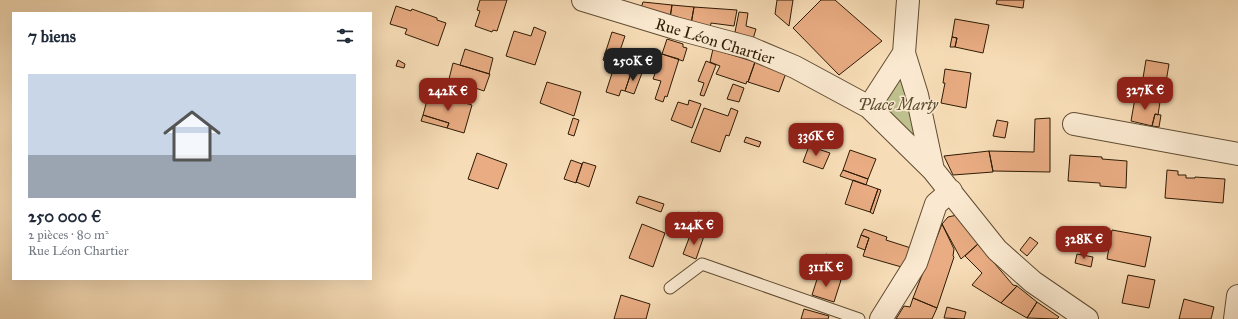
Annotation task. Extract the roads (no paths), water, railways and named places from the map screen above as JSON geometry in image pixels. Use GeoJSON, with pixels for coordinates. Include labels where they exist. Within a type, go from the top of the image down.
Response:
{"type":"FeatureCollection","features":[{"type":"Feature","properties":{"kind":"street","name":"Rue Léon Chartier"},"geometry":{"type":"LineString","coordinates":[[583,0],[675,28],[750,48],[795,67],[869,107],[933,170],[997,250],[1033,282],[1088,319]]}},
{"type":"Feature","properties":{"kind":"street"},"geometry":{"type":"LineString","coordinates":[[908,0],[904,53],[917,95],[933,170]]}},
{"type":"Feature","properties":{"kind":"street"},"geometry":{"type":"LineString","coordinates":[[869,107],[904,53]]}},
{"type":"Feature","properties":{"kind":"street"},"geometry":{"type":"LineString","coordinates":[[1074,124],[1238,154]]}},
{"type":"Feature","properties":{"kind":"street"},"geometry":{"type":"LineString","coordinates":[[881,319],[916,262],[936,204],[951,191]]}},
{"type":"Feature","properties":{"kind":"street"},"geometry":{"type":"LineString","coordinates":[[1235,319],[1238,296]]}},
{"type":"Feature","properties":{"kind":"lane"},"geometry":{"type":"LineString","coordinates":[[670,288],[702,264],[859,319]]}},
{"type":"Feature","properties":{"kind":"park label","name":"Place Marty"},"geometry":{"type":"Point","coordinates":[898,104]}}]}
